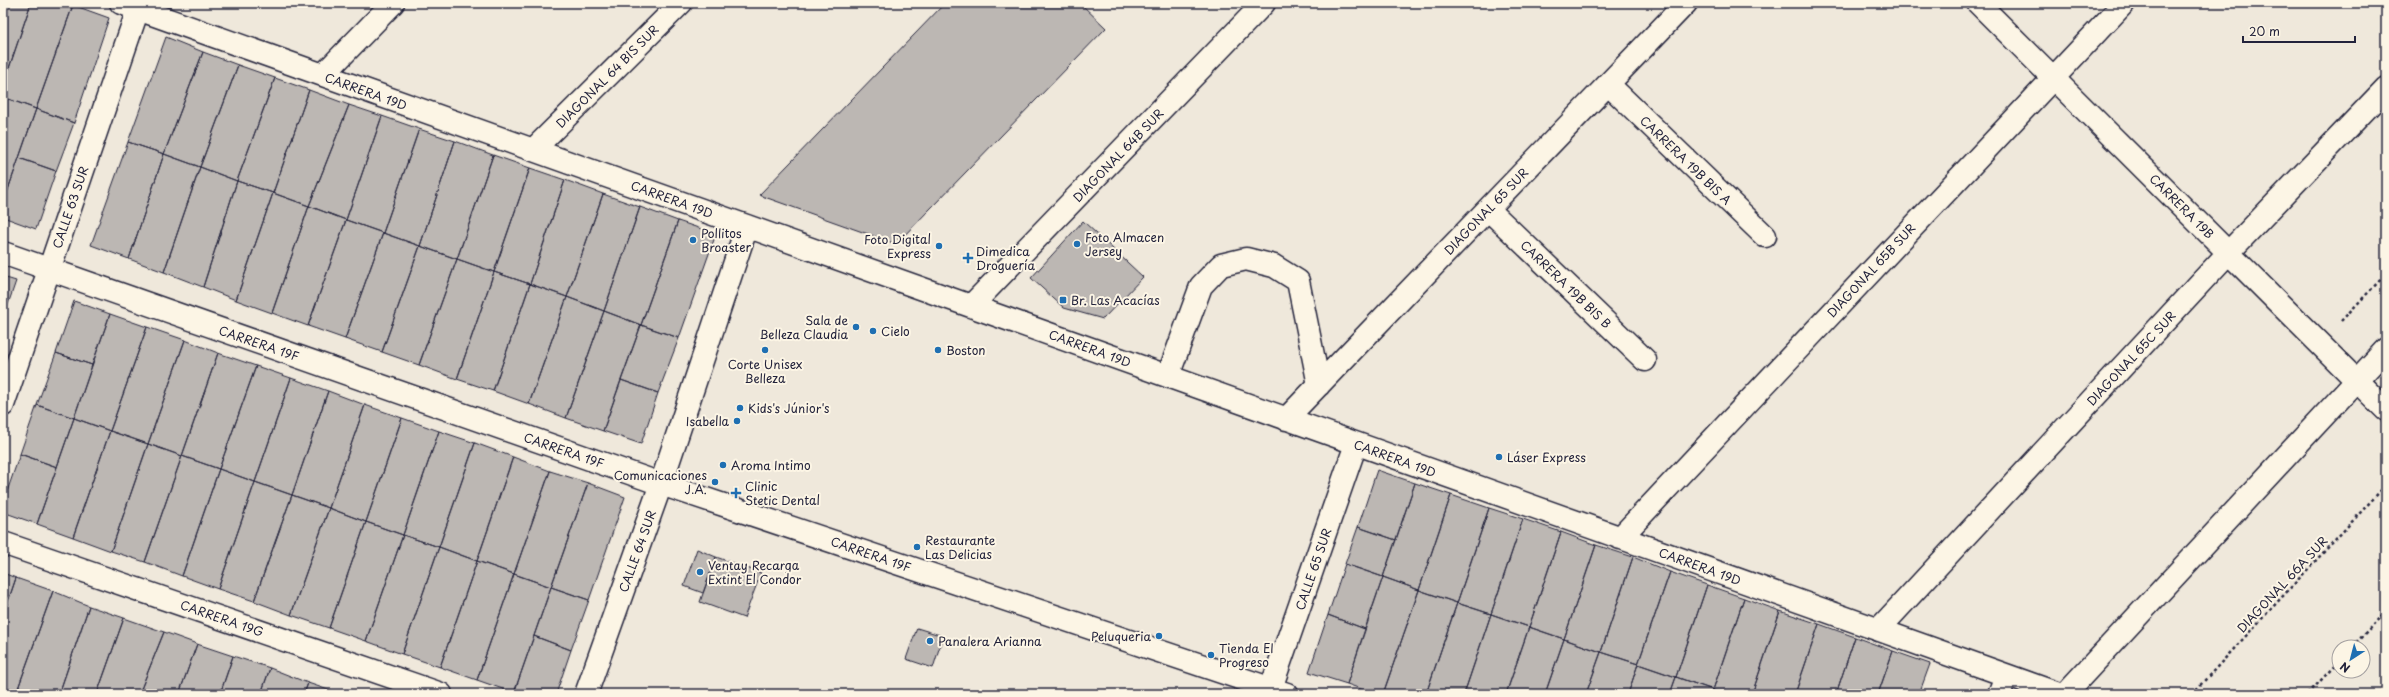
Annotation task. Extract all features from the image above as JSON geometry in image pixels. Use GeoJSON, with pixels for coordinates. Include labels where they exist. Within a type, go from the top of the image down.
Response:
{"type":"FeatureCollection","features":[{"type":"Feature","properties":{"kind":"street"},"geometry":{"type":"LineString","coordinates":[[324,75],[393,3]]}},
{"type":"Feature","properties":{"kind":"street","name":"DIAGONAL 64 BIS SUR"},"geometry":{"type":"LineString","coordinates":[[533,150],[681,3]]}},
{"type":"Feature","properties":{"kind":"street","name":"DIAGONAL 64B SUR"},"geometry":{"type":"LineString","coordinates":[[971,306],[1264,3]]}},
{"type":"Feature","properties":{"kind":"street","name":"DIAGONAL 65 SUR"},"geometry":{"type":"LineString","coordinates":[[1286,419],[1686,3]]}},
{"type":"Feature","properties":{"kind":"street","name":"CARRERA 19B"},"geometry":{"type":"LineString","coordinates":[[1978,3],[2053,76],[2386,410]]}},
{"type":"Feature","properties":{"kind":"street","name":"DIAGONAL 65B SUR"},"geometry":{"type":"LineString","coordinates":[[1620,538],[2053,76],[2124,3]]}},
{"type":"Feature","properties":{"kind":"street","name":"CARRERA 19D"},"geometry":{"type":"LineString","coordinates":[[129,6],[1878,630],[2003,685],[2059,694]]}},
{"type":"Feature","properties":{"kind":"street","name":"CALLE 63 SUR"},"geometry":{"type":"LineString","coordinates":[[3,405],[48,269],[129,6]]}},
{"type":"Feature","properties":{"kind":"street","name":"CARRERA 19B BIS A"},"geometry":{"type":"LineString","coordinates":[[1608,84],[1764,236]]}},
{"type":"Feature","properties":{"kind":"street","name":"DIAGONAL 65C SUR"},"geometry":{"type":"LineString","coordinates":[[1878,630],[2229,252],[2386,88]]}},
{"type":"Feature","properties":{"kind":"street","name":"CARRERA 19B BIS B"},"geometry":{"type":"LineString","coordinates":[[1488,209],[1645,360]]}},
{"type":"Feature","properties":{"kind":"street","name":"CALLE 64 SUR"},"geometry":{"type":"LineString","coordinates":[[586,694],[661,484],[747,226]]}},
{"type":"Feature","properties":{"kind":"street","name":"CARRERA 19F"},"geometry":{"type":"LineString","coordinates":[[3,254],[661,484],[1276,692]]}},
{"type":"Feature","properties":{"kind":"street"},"geometry":{"type":"LineString","coordinates":[[1168,376],[1201,286],[1221,265],[1246,260],[1274,266],[1298,280],[1319,385]]}},
{"type":"Feature","properties":{"kind":"street"},"geometry":{"type":"LineString","coordinates":[[2065,694],[2386,349]]}},
{"type":"Feature","properties":{"kind":"street","name":"CALLE 65 SUR"},"geometry":{"type":"LineString","coordinates":[[1276,692],[1356,444]]}},
{"type":"Feature","properties":{"kind":"street","name":"CARRERA 19G"},"geometry":{"type":"LineString","coordinates":[[3,543],[441,694]]}},
{"type":"Feature","properties":{"kind":"path"},"geometry":{"type":"LineString","coordinates":[[2320,343],[2386,274]]}},
{"type":"Feature","properties":{"kind":"path","name":"DIAGONAL 66A SUR"},"geometry":{"type":"LineString","coordinates":[[2192,694],[2386,486]]}},
{"type":"Feature","properties":{"kind":"path"},"geometry":{"type":"LineString","coordinates":[[2360,639],[2386,611]]}},
{"type":"Feature","properties":{"kind":"path"},"geometry":{"type":"LineString","coordinates":[[2308,694],[2331,670]]}},
{"type":"Feature","properties":{"kind":"building"},"geometry":{"type":"Polygon","coordinates":[[[3,3],[31,3],[3,86],[3,3]]]}},
{"type":"Feature","properties":{"kind":"building"},"geometry":{"type":"Polygon","coordinates":[[[31,3],[66,3],[73,5],[36,109],[3,97],[3,86],[31,3]]]}},
{"type":"Feature","properties":{"kind":"building"},"geometry":{"type":"Polygon","coordinates":[[[945,3],[1080,3],[1106,28],[896,244],[759,195],[945,3]]]}},
{"type":"Feature","properties":{"kind":"building"},"geometry":{"type":"Polygon","coordinates":[[[73,5],[109,18],[74,123],[36,109],[73,5]]]}},
{"type":"Feature","properties":{"kind":"building"},"geometry":{"type":"Polygon","coordinates":[[[166,37],[203,52],[164,154],[128,142],[166,37]]]}},
{"type":"Feature","properties":{"kind":"building"},"geometry":{"type":"Polygon","coordinates":[[[203,52],[238,65],[200,167],[164,154],[203,52]]]}},
{"type":"Feature","properties":{"kind":"building"},"geometry":{"type":"Polygon","coordinates":[[[238,65],[275,78],[237,181],[200,167],[238,65]]]}},
{"type":"Feature","properties":{"kind":"building"},"geometry":{"type":"Polygon","coordinates":[[[275,78],[309,90],[273,193],[237,181],[275,78]]]}},
{"type":"Feature","properties":{"kind":"building"},"geometry":{"type":"Polygon","coordinates":[[[309,90],[349,105],[309,206],[273,193],[309,90]]]}},
{"type":"Feature","properties":{"kind":"building"},"geometry":{"type":"Polygon","coordinates":[[[3,97],[36,109],[3,204],[3,97]]]}},
{"type":"Feature","properties":{"kind":"building"},"geometry":{"type":"Polygon","coordinates":[[[349,105],[382,116],[346,220],[309,206],[349,105]]]}},
{"type":"Feature","properties":{"kind":"building"},"geometry":{"type":"Polygon","coordinates":[[[36,109],[74,123],[56,171],[19,158],[36,109]]]}},
{"type":"Feature","properties":{"kind":"building"},"geometry":{"type":"Polygon","coordinates":[[[382,116],[419,129],[383,233],[346,220],[382,116]]]}},
{"type":"Feature","properties":{"kind":"building"},"geometry":{"type":"Polygon","coordinates":[[[419,129],[455,141],[420,246],[383,233],[419,129]]]}},
{"type":"Feature","properties":{"kind":"building"},"geometry":{"type":"Polygon","coordinates":[[[455,141],[493,155],[457,259],[420,246],[455,141]]]}},
{"type":"Feature","properties":{"kind":"building"},"geometry":{"type":"Polygon","coordinates":[[[128,142],[164,154],[129,259],[91,245],[128,142]]]}},
{"type":"Feature","properties":{"kind":"building"},"geometry":{"type":"Polygon","coordinates":[[[164,154],[200,167],[164,272],[129,259],[164,154]]]}},
{"type":"Feature","properties":{"kind":"building"},"geometry":{"type":"Polygon","coordinates":[[[493,155],[530,168],[494,272],[457,259],[493,155]]]}},
{"type":"Feature","properties":{"kind":"building"},"geometry":{"type":"Polygon","coordinates":[[[19,158],[56,171],[36,229],[3,217],[3,204],[19,158]]]}},
{"type":"Feature","properties":{"kind":"building"},"geometry":{"type":"Polygon","coordinates":[[[200,167],[237,181],[203,287],[164,272],[200,167]]]}},
{"type":"Feature","properties":{"kind":"building"},"geometry":{"type":"Polygon","coordinates":[[[530,168],[565,180],[530,284],[494,272],[530,168]]]}},
{"type":"Feature","properties":{"kind":"building"},"geometry":{"type":"Polygon","coordinates":[[[565,180],[603,194],[567,297],[530,284],[565,180]]]}},
{"type":"Feature","properties":{"kind":"building"},"geometry":{"type":"Polygon","coordinates":[[[237,181],[273,193],[236,300],[203,287],[237,181]]]}},
{"type":"Feature","properties":{"kind":"building"},"geometry":{"type":"Polygon","coordinates":[[[273,193],[309,206],[272,313],[236,300],[273,193]]]}},
{"type":"Feature","properties":{"kind":"building"},"geometry":{"type":"Polygon","coordinates":[[[603,194],[640,207],[604,311],[567,297],[603,194]]]}},
{"type":"Feature","properties":{"kind":"building"},"geometry":{"type":"Polygon","coordinates":[[[309,206],[346,220],[308,326],[272,313],[309,206]]]}},
{"type":"Feature","properties":{"kind":"building"},"geometry":{"type":"Polygon","coordinates":[[[640,207],[678,221],[641,325],[604,311],[640,207]]]}},
{"type":"Feature","properties":{"kind":"building"},"geometry":{"type":"Polygon","coordinates":[[[346,220],[383,233],[345,339],[308,326],[346,220]]]}},
{"type":"Feature","properties":{"kind":"building"},"geometry":{"type":"Polygon","coordinates":[[[678,221],[716,234],[679,338],[641,325],[678,221]]]}},
{"type":"Feature","properties":{"kind":"building"},"geometry":{"type":"Polygon","coordinates":[[[1083,221],[1143,277],[1103,319],[1064,308],[1031,278],[1083,221]]]}},
{"type":"Feature","properties":{"kind":"building"},"geometry":{"type":"Polygon","coordinates":[[[383,233],[420,246],[382,352],[345,339],[383,233]]]}},
{"type":"Feature","properties":{"kind":"building"},"geometry":{"type":"Polygon","coordinates":[[[420,246],[457,259],[419,365],[382,352],[420,246]]]}},
{"type":"Feature","properties":{"kind":"building"},"geometry":{"type":"Polygon","coordinates":[[[457,259],[494,272],[457,379],[419,365],[457,259]]]}},
{"type":"Feature","properties":{"kind":"building"},"geometry":{"type":"Polygon","coordinates":[[[494,272],[530,284],[493,391],[457,379],[494,272]]]}},
{"type":"Feature","properties":{"kind":"building"},"geometry":{"type":"Polygon","coordinates":[[[3,277],[16,281],[3,319],[3,277]]]}},
{"type":"Feature","properties":{"kind":"building"},"geometry":{"type":"Polygon","coordinates":[[[530,284],[567,297],[529,404],[493,391],[530,284]]]}},
{"type":"Feature","properties":{"kind":"building"},"geometry":{"type":"Polygon","coordinates":[[[567,297],[604,311],[566,418],[529,404],[567,297]]]}},
{"type":"Feature","properties":{"kind":"building"},"geometry":{"type":"Polygon","coordinates":[[[74,301],[110,314],[92,365],[56,353],[74,301]]]}},
{"type":"Feature","properties":{"kind":"building"},"geometry":{"type":"Polygon","coordinates":[[[604,311],[641,325],[603,431],[566,418],[604,311]]]}},
{"type":"Feature","properties":{"kind":"building"},"geometry":{"type":"Polygon","coordinates":[[[110,314],[147,327],[110,431],[74,418],[110,314]]]}},
{"type":"Feature","properties":{"kind":"building"},"geometry":{"type":"Polygon","coordinates":[[[641,325],[679,338],[658,393],[621,380],[641,325]]]}},
{"type":"Feature","properties":{"kind":"building"},"geometry":{"type":"Polygon","coordinates":[[[147,327],[185,340],[148,444],[110,431],[147,327]]]}},
{"type":"Feature","properties":{"kind":"building"},"geometry":{"type":"Polygon","coordinates":[[[185,340],[218,353],[182,456],[148,444],[185,340]]]}},
{"type":"Feature","properties":{"kind":"building"},"geometry":{"type":"Polygon","coordinates":[[[56,353],[92,365],[74,418],[37,405],[56,353]]]}},
{"type":"Feature","properties":{"kind":"building"},"geometry":{"type":"Polygon","coordinates":[[[218,353],[256,366],[219,469],[182,456],[218,353]]]}},
{"type":"Feature","properties":{"kind":"building"},"geometry":{"type":"Polygon","coordinates":[[[256,366],[291,378],[255,482],[219,469],[256,366]]]}},
{"type":"Feature","properties":{"kind":"building"},"geometry":{"type":"Polygon","coordinates":[[[291,378],[328,391],[292,495],[255,482],[291,378]]]}},
{"type":"Feature","properties":{"kind":"building"},"geometry":{"type":"Polygon","coordinates":[[[621,380],[658,393],[641,444],[603,431],[621,380]]]}},
{"type":"Feature","properties":{"kind":"building"},"geometry":{"type":"Polygon","coordinates":[[[328,391],[365,405],[329,508],[292,495],[328,391]]]}},
{"type":"Feature","properties":{"kind":"building"},"geometry":{"type":"Polygon","coordinates":[[[37,405],[74,418],[57,467],[20,454],[37,405]]]}},
{"type":"Feature","properties":{"kind":"building"},"geometry":{"type":"Polygon","coordinates":[[[365,405],[402,418],[366,522],[329,508],[365,405]]]}},
{"type":"Feature","properties":{"kind":"building"},"geometry":{"type":"Polygon","coordinates":[[[74,418],[110,431],[73,537],[37,524],[74,418]]]}},
{"type":"Feature","properties":{"kind":"building"},"geometry":{"type":"Polygon","coordinates":[[[402,418],[439,431],[403,535],[366,522],[402,418]]]}},
{"type":"Feature","properties":{"kind":"building"},"geometry":{"type":"Polygon","coordinates":[[[110,431],[148,444],[111,551],[73,537],[110,431]]]}},
{"type":"Feature","properties":{"kind":"building"},"geometry":{"type":"Polygon","coordinates":[[[439,431],[475,443],[439,547],[403,535],[439,431]]]}},
{"type":"Feature","properties":{"kind":"building"},"geometry":{"type":"Polygon","coordinates":[[[475,443],[513,457],[477,561],[439,547],[475,443]]]}},
{"type":"Feature","properties":{"kind":"building"},"geometry":{"type":"Polygon","coordinates":[[[148,444],[182,456],[145,562],[111,551],[148,444]]]}},
{"type":"Feature","properties":{"kind":"building"},"geometry":{"type":"Polygon","coordinates":[[[20,454],[57,467],[37,524],[3,512],[3,503],[20,454]]]}},
{"type":"Feature","properties":{"kind":"building"},"geometry":{"type":"Polygon","coordinates":[[[182,456],[219,469],[182,576],[145,562],[182,456]]]}},
{"type":"Feature","properties":{"kind":"building"},"geometry":{"type":"Polygon","coordinates":[[[513,457],[550,471],[514,574],[477,561],[513,457]]]}},
{"type":"Feature","properties":{"kind":"building"},"geometry":{"type":"Polygon","coordinates":[[[219,469],[255,482],[218,589],[182,576],[219,469]]]}},
{"type":"Feature","properties":{"kind":"building"},"geometry":{"type":"Polygon","coordinates":[[[1377,470],[1415,483],[1396,540],[1358,527],[1377,470]]]}},
{"type":"Feature","properties":{"kind":"building"},"geometry":{"type":"Polygon","coordinates":[[[550,471],[588,483],[551,587],[514,574],[550,471]]]}},
{"type":"Feature","properties":{"kind":"building"},"geometry":{"type":"Polygon","coordinates":[[[255,482],[292,495],[254,601],[218,589],[255,482]]]}},
{"type":"Feature","properties":{"kind":"building"},"geometry":{"type":"Polygon","coordinates":[[[588,483],[625,497],[589,600],[551,587],[588,483]]]}},
{"type":"Feature","properties":{"kind":"building"},"geometry":{"type":"Polygon","coordinates":[[[1415,483],[1451,495],[1419,590],[1383,577],[1415,483]]]}},
{"type":"Feature","properties":{"kind":"building"},"geometry":{"type":"Polygon","coordinates":[[[292,495],[329,508],[291,615],[254,601],[292,495]]]}},
{"type":"Feature","properties":{"kind":"building"},"geometry":{"type":"Polygon","coordinates":[[[1451,495],[1489,508],[1457,603],[1419,590],[1451,495]]]}},
{"type":"Feature","properties":{"kind":"building"},"geometry":{"type":"Polygon","coordinates":[[[329,508],[366,522],[329,628],[291,615],[329,508]]]}},
{"type":"Feature","properties":{"kind":"building"},"geometry":{"type":"Polygon","coordinates":[[[1489,508],[1523,519],[1491,614],[1457,603],[1489,508]]]}},
{"type":"Feature","properties":{"kind":"building"},"geometry":{"type":"Polygon","coordinates":[[[1523,519],[1561,532],[1529,627],[1491,614],[1523,519]]]}},
{"type":"Feature","properties":{"kind":"building"},"geometry":{"type":"Polygon","coordinates":[[[366,522],[403,535],[366,641],[329,628],[366,522]]]}},
{"type":"Feature","properties":{"kind":"building"},"geometry":{"type":"Polygon","coordinates":[[[1358,527],[1396,540],[1383,577],[1345,564],[1358,527]]]}},
{"type":"Feature","properties":{"kind":"building"},"geometry":{"type":"Polygon","coordinates":[[[1561,532],[1596,545],[1564,639],[1529,627],[1561,532]]]}},
{"type":"Feature","properties":{"kind":"building"},"geometry":{"type":"Polygon","coordinates":[[[403,535],[439,547],[402,654],[366,641],[403,535]]]}},
{"type":"Feature","properties":{"kind":"building"},"geometry":{"type":"Polygon","coordinates":[[[1596,545],[1633,557],[1601,652],[1564,639],[1596,545]]]}},
{"type":"Feature","properties":{"kind":"building"},"geometry":{"type":"Polygon","coordinates":[[[439,547],[477,561],[440,667],[402,654],[439,547]]]}},
{"type":"Feature","properties":{"kind":"building","name":"Ventay Recarga Extint El Condor"},"geometry":{"type":"Polygon","coordinates":[[[697,549],[716,557],[703,593],[684,586],[697,549]]]}},
{"type":"Feature","properties":{"kind":"building"},"geometry":{"type":"Polygon","coordinates":[[[716,557],[761,573],[744,618],[700,602],[716,557]]]}},
{"type":"Feature","properties":{"kind":"building"},"geometry":{"type":"Polygon","coordinates":[[[1633,557],[1670,572],[1638,664],[1601,652],[1633,557]]]}},
{"type":"Feature","properties":{"kind":"building"},"geometry":{"type":"Polygon","coordinates":[[[477,561],[514,574],[477,680],[440,667],[477,561]]]}},
{"type":"Feature","properties":{"kind":"building"},"geometry":{"type":"Polygon","coordinates":[[[1345,564],[1383,577],[1365,629],[1328,615],[1345,564]]]}},
{"type":"Feature","properties":{"kind":"building"},"geometry":{"type":"Polygon","coordinates":[[[1670,572],[1707,585],[1676,677],[1638,664],[1670,572]]]}},
{"type":"Feature","properties":{"kind":"building"},"geometry":{"type":"Polygon","coordinates":[[[3,573],[16,578],[3,616],[3,573]]]}},
{"type":"Feature","properties":{"kind":"building"},"geometry":{"type":"Polygon","coordinates":[[[514,574],[551,587],[514,693],[477,680],[514,574]]]}},
{"type":"Feature","properties":{"kind":"building"},"geometry":{"type":"Polygon","coordinates":[[[1383,577],[1419,590],[1383,694],[1375,694],[1347,684],[1383,577]]]}},
{"type":"Feature","properties":{"kind":"building"},"geometry":{"type":"Polygon","coordinates":[[[16,578],[53,591],[16,694],[11,694],[3,691],[3,616],[16,578]]]}},
{"type":"Feature","properties":{"kind":"building"},"geometry":{"type":"Polygon","coordinates":[[[1707,585],[1744,598],[1713,690],[1676,677],[1707,585]]]}},
{"type":"Feature","properties":{"kind":"building"},"geometry":{"type":"Polygon","coordinates":[[[551,587],[589,600],[571,650],[534,636],[551,587]]]}},
{"type":"Feature","properties":{"kind":"building"},"geometry":{"type":"Polygon","coordinates":[[[1419,590],[1457,603],[1426,694],[1383,694],[1419,590]]]}},
{"type":"Feature","properties":{"kind":"building"},"geometry":{"type":"Polygon","coordinates":[[[53,591],[89,606],[59,694],[16,694],[53,591]]]}},
{"type":"Feature","properties":{"kind":"building"},"geometry":{"type":"Polygon","coordinates":[[[1744,598],[1780,611],[1752,694],[1724,694],[1713,690],[1744,598]]]}},
{"type":"Feature","properties":{"kind":"building"},"geometry":{"type":"Polygon","coordinates":[[[1457,603],[1491,614],[1464,694],[1426,694],[1457,603]]]}},
{"type":"Feature","properties":{"kind":"building"},"geometry":{"type":"Polygon","coordinates":[[[89,606],[124,618],[97,694],[59,694],[89,606]]]}},
{"type":"Feature","properties":{"kind":"building"},"geometry":{"type":"Polygon","coordinates":[[[1780,611],[1819,624],[1795,694],[1752,694],[1780,611]]]}},
{"type":"Feature","properties":{"kind":"building"},"geometry":{"type":"Polygon","coordinates":[[[1491,614],[1529,627],[1506,694],[1464,694],[1491,614]]]}},
{"type":"Feature","properties":{"kind":"building"},"geometry":{"type":"Polygon","coordinates":[[[1328,615],[1365,629],[1347,684],[1309,672],[1328,615]]]}},
{"type":"Feature","properties":{"kind":"building"},"geometry":{"type":"Polygon","coordinates":[[[124,618],[164,632],[139,694],[97,694],[124,618]]]}},
{"type":"Feature","properties":{"kind":"building"},"geometry":{"type":"Polygon","coordinates":[[[1819,624],[1855,637],[1836,694],[1795,694],[1819,624]]]}},
{"type":"Feature","properties":{"kind":"building"},"geometry":{"type":"Polygon","coordinates":[[[1529,627],[1564,639],[1545,694],[1506,694],[1529,627]]]}},
{"type":"Feature","properties":{"kind":"building"},"geometry":{"type":"Polygon","coordinates":[[[917,628],[943,636],[933,668],[906,659],[917,628]]]}},
{"type":"Feature","properties":{"kind":"building"},"geometry":{"type":"Polygon","coordinates":[[[164,632],[197,644],[179,694],[139,694],[164,632]]]}},
{"type":"Feature","properties":{"kind":"building"},"geometry":{"type":"Polygon","coordinates":[[[534,636],[571,650],[556,694],[514,693],[534,636]]]}},
{"type":"Feature","properties":{"kind":"building"},"geometry":{"type":"Polygon","coordinates":[[[1855,637],[1893,651],[1878,694],[1836,694],[1855,637]]]}},
{"type":"Feature","properties":{"kind":"building"},"geometry":{"type":"Polygon","coordinates":[[[1564,639],[1601,652],[1586,694],[1545,694],[1564,639]]]}},
{"type":"Feature","properties":{"kind":"building"},"geometry":{"type":"Polygon","coordinates":[[[197,644],[233,656],[220,694],[179,694],[197,644]]]}},
{"type":"Feature","properties":{"kind":"building"},"geometry":{"type":"Polygon","coordinates":[[[1893,651],[1930,664],[1919,694],[1878,694],[1893,651]]]}},
{"type":"Feature","properties":{"kind":"building"},"geometry":{"type":"Polygon","coordinates":[[[1601,652],[1638,664],[1628,694],[1586,694],[1601,652]]]}},
{"type":"Feature","properties":{"kind":"building"},"geometry":{"type":"Polygon","coordinates":[[[233,656],[270,668],[261,694],[220,694],[233,656]]]}},
{"type":"Feature","properties":{"kind":"building"},"geometry":{"type":"Polygon","coordinates":[[[1638,664],[1676,677],[1670,694],[1628,694],[1638,664]]]}},
{"type":"Feature","properties":{"kind":"building"},"geometry":{"type":"Polygon","coordinates":[[[270,668],[308,683],[304,694],[261,694],[270,668]]]}},
{"type":"Feature","properties":{"kind":"building"},"geometry":{"type":"Polygon","coordinates":[[[1676,677],[1713,690],[1712,694],[1670,694],[1676,677]]]}},
{"type":"Feature","properties":{"kind":"building"},"geometry":{"type":"Polygon","coordinates":[[[308,683],[340,694],[304,694],[308,683]]]}},
{"type":"Feature","properties":{"kind":"place","name":"Pollitos Broaster"},"geometry":{"type":"Point","coordinates":[693,240]}},
{"type":"Feature","properties":{"kind":"place","name":"Foto Almacen Jersey"},"geometry":{"type":"Point","coordinates":[1077,244]}},
{"type":"Feature","properties":{"kind":"place","name":"Foto Digital Express"},"geometry":{"type":"Point","coordinates":[939,246]}},
{"type":"Feature","properties":{"kind":"place","name":"Dimedica Droguería"},"geometry":{"type":"Point","coordinates":[968,258]}},
{"type":"Feature","properties":{"kind":"place","name":"Br. Las Acacías"},"geometry":{"type":"Point","coordinates":[1063,300]}},
{"type":"Feature","properties":{"kind":"place","name":"Sala de Belleza Claudia"},"geometry":{"type":"Point","coordinates":[856,327]}},
{"type":"Feature","properties":{"kind":"place","name":"Cielo"},"geometry":{"type":"Point","coordinates":[873,331]}},
{"type":"Feature","properties":{"kind":"place","name":"Corte Unisex Belleza"},"geometry":{"type":"Point","coordinates":[765,350]}},
{"type":"Feature","properties":{"kind":"place","name":"Boston"},"geometry":{"type":"Point","coordinates":[938,350]}},
{"type":"Feature","properties":{"kind":"place","name":"Kids's Júnior's"},"geometry":{"type":"Point","coordinates":[740,408]}},
{"type":"Feature","properties":{"kind":"place","name":"Isabella"},"geometry":{"type":"Point","coordinates":[737,421]}},
{"type":"Feature","properties":{"kind":"place","name":"Láser Express"},"geometry":{"type":"Point","coordinates":[1499,457]}},
{"type":"Feature","properties":{"kind":"place","name":"Aroma Intimo"},"geometry":{"type":"Point","coordinates":[723,465]}},
{"type":"Feature","properties":{"kind":"place","name":"Comunicaciones J.A."},"geometry":{"type":"Point","coordinates":[715,482]}},
{"type":"Feature","properties":{"kind":"place","name":"Clinic Stetic Dental"},"geometry":{"type":"Point","coordinates":[736,493]}},
{"type":"Feature","properties":{"kind":"place","name":"Restaurante Las Delicias"},"geometry":{"type":"Point","coordinates":[917,547]}},
{"type":"Feature","properties":{"kind":"place","name":"Ventay Recarga Extint El Condor"},"geometry":{"type":"Point","coordinates":[700,572]}},
{"type":"Feature","properties":{"kind":"place","name":"Peluqueria"},"geometry":{"type":"Point","coordinates":[1159,636]}},
{"type":"Feature","properties":{"kind":"place","name":"Panalera Arianna"},"geometry":{"type":"Point","coordinates":[930,641]}},
{"type":"Feature","properties":{"kind":"place","name":"Tienda El Progreso"},"geometry":{"type":"Point","coordinates":[1211,655]}}]}
